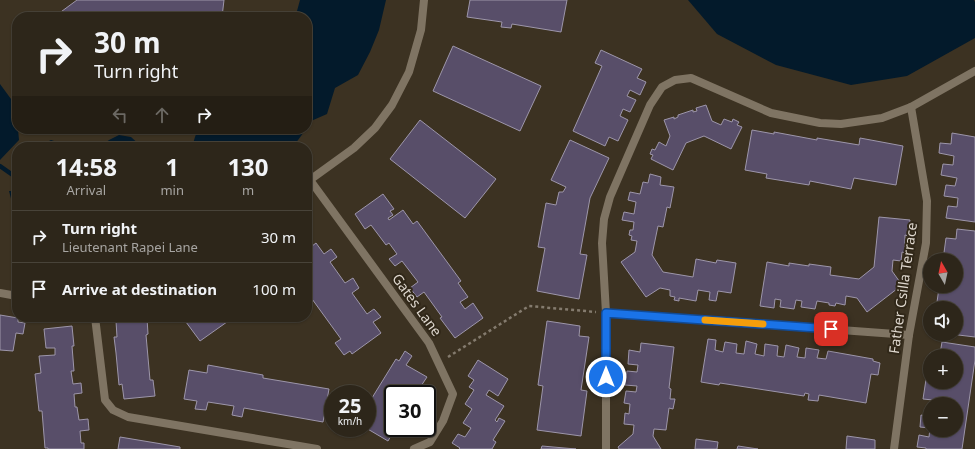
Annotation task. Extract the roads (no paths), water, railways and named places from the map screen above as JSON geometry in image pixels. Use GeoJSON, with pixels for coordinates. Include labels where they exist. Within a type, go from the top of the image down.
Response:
{"type":"FeatureCollection","features":[{"type":"Feature","properties":{"kind":"street"},"geometry":{"type":"LineString","coordinates":[[312,178],[354,148],[375,128],[392,105],[409,72],[421,30],[424,0]]}},
{"type":"Feature","properties":{"kind":"street"},"geometry":{"type":"LineString","coordinates":[[606,449],[606,313],[602,243],[604,219],[610,198],[650,105],[662,87],[675,80],[691,78],[771,113],[820,122],[841,124],[882,118],[911,107],[975,71]]}},
{"type":"Feature","properties":{"kind":"street","name":"Father Csilla Terrace"},"geometry":{"type":"LineString","coordinates":[[894,449],[909,335],[926,243],[927,201],[911,107]]}},
{"type":"Feature","properties":{"kind":"street","name":"Gates Lane"},"geometry":{"type":"LineString","coordinates":[[312,186],[429,343],[453,394],[443,421],[430,442],[414,449]]}},
{"type":"Feature","properties":{"kind":"street"},"geometry":{"type":"LineString","coordinates":[[0,293],[12,295]]}},
{"type":"Feature","properties":{"kind":"street"},"geometry":{"type":"LineString","coordinates":[[606,313],[909,335]]}},
{"type":"Feature","properties":{"kind":"street"},"geometry":{"type":"LineString","coordinates":[[96,322],[105,400],[113,410],[128,417],[317,449]]}},
{"type":"Feature","properties":{"kind":"water"},"geometry":{"type":"Polygon","coordinates":[[[300,0],[386,0],[379,30],[358,75],[335,88],[327,114],[312,121],[312,12],[297,11],[300,0]]]}},
{"type":"Feature","properties":{"kind":"water"},"geometry":{"type":"Polygon","coordinates":[[[688,0],[974,0],[975,38],[907,76],[851,85],[776,65],[717,34],[688,0]]]}},
{"type":"Feature","properties":{"kind":"water"},"geometry":{"type":"Polygon","coordinates":[[[0,84],[12,102],[12,134],[18,134],[19,140],[17,142],[12,142],[12,147],[0,160],[0,84]]]}},
{"type":"Feature","properties":{"kind":"water"},"geometry":{"type":"Polygon","coordinates":[[[196,134],[302,134],[297,142],[194,142],[196,134]]]}},
{"type":"Feature","properties":{"kind":"water"},"geometry":{"type":"Polygon","coordinates":[[[119,135],[131,137],[136,142],[106,142],[119,135]]]}},
{"type":"Feature","properties":{"kind":"water"},"geometry":{"type":"Polygon","coordinates":[[[9,191],[12,191],[12,202],[9,191]]]}},
{"type":"Feature","properties":{"kind":"waterway"},"geometry":{"type":"LineString","coordinates":[[0,166],[12,174]]}}]}
